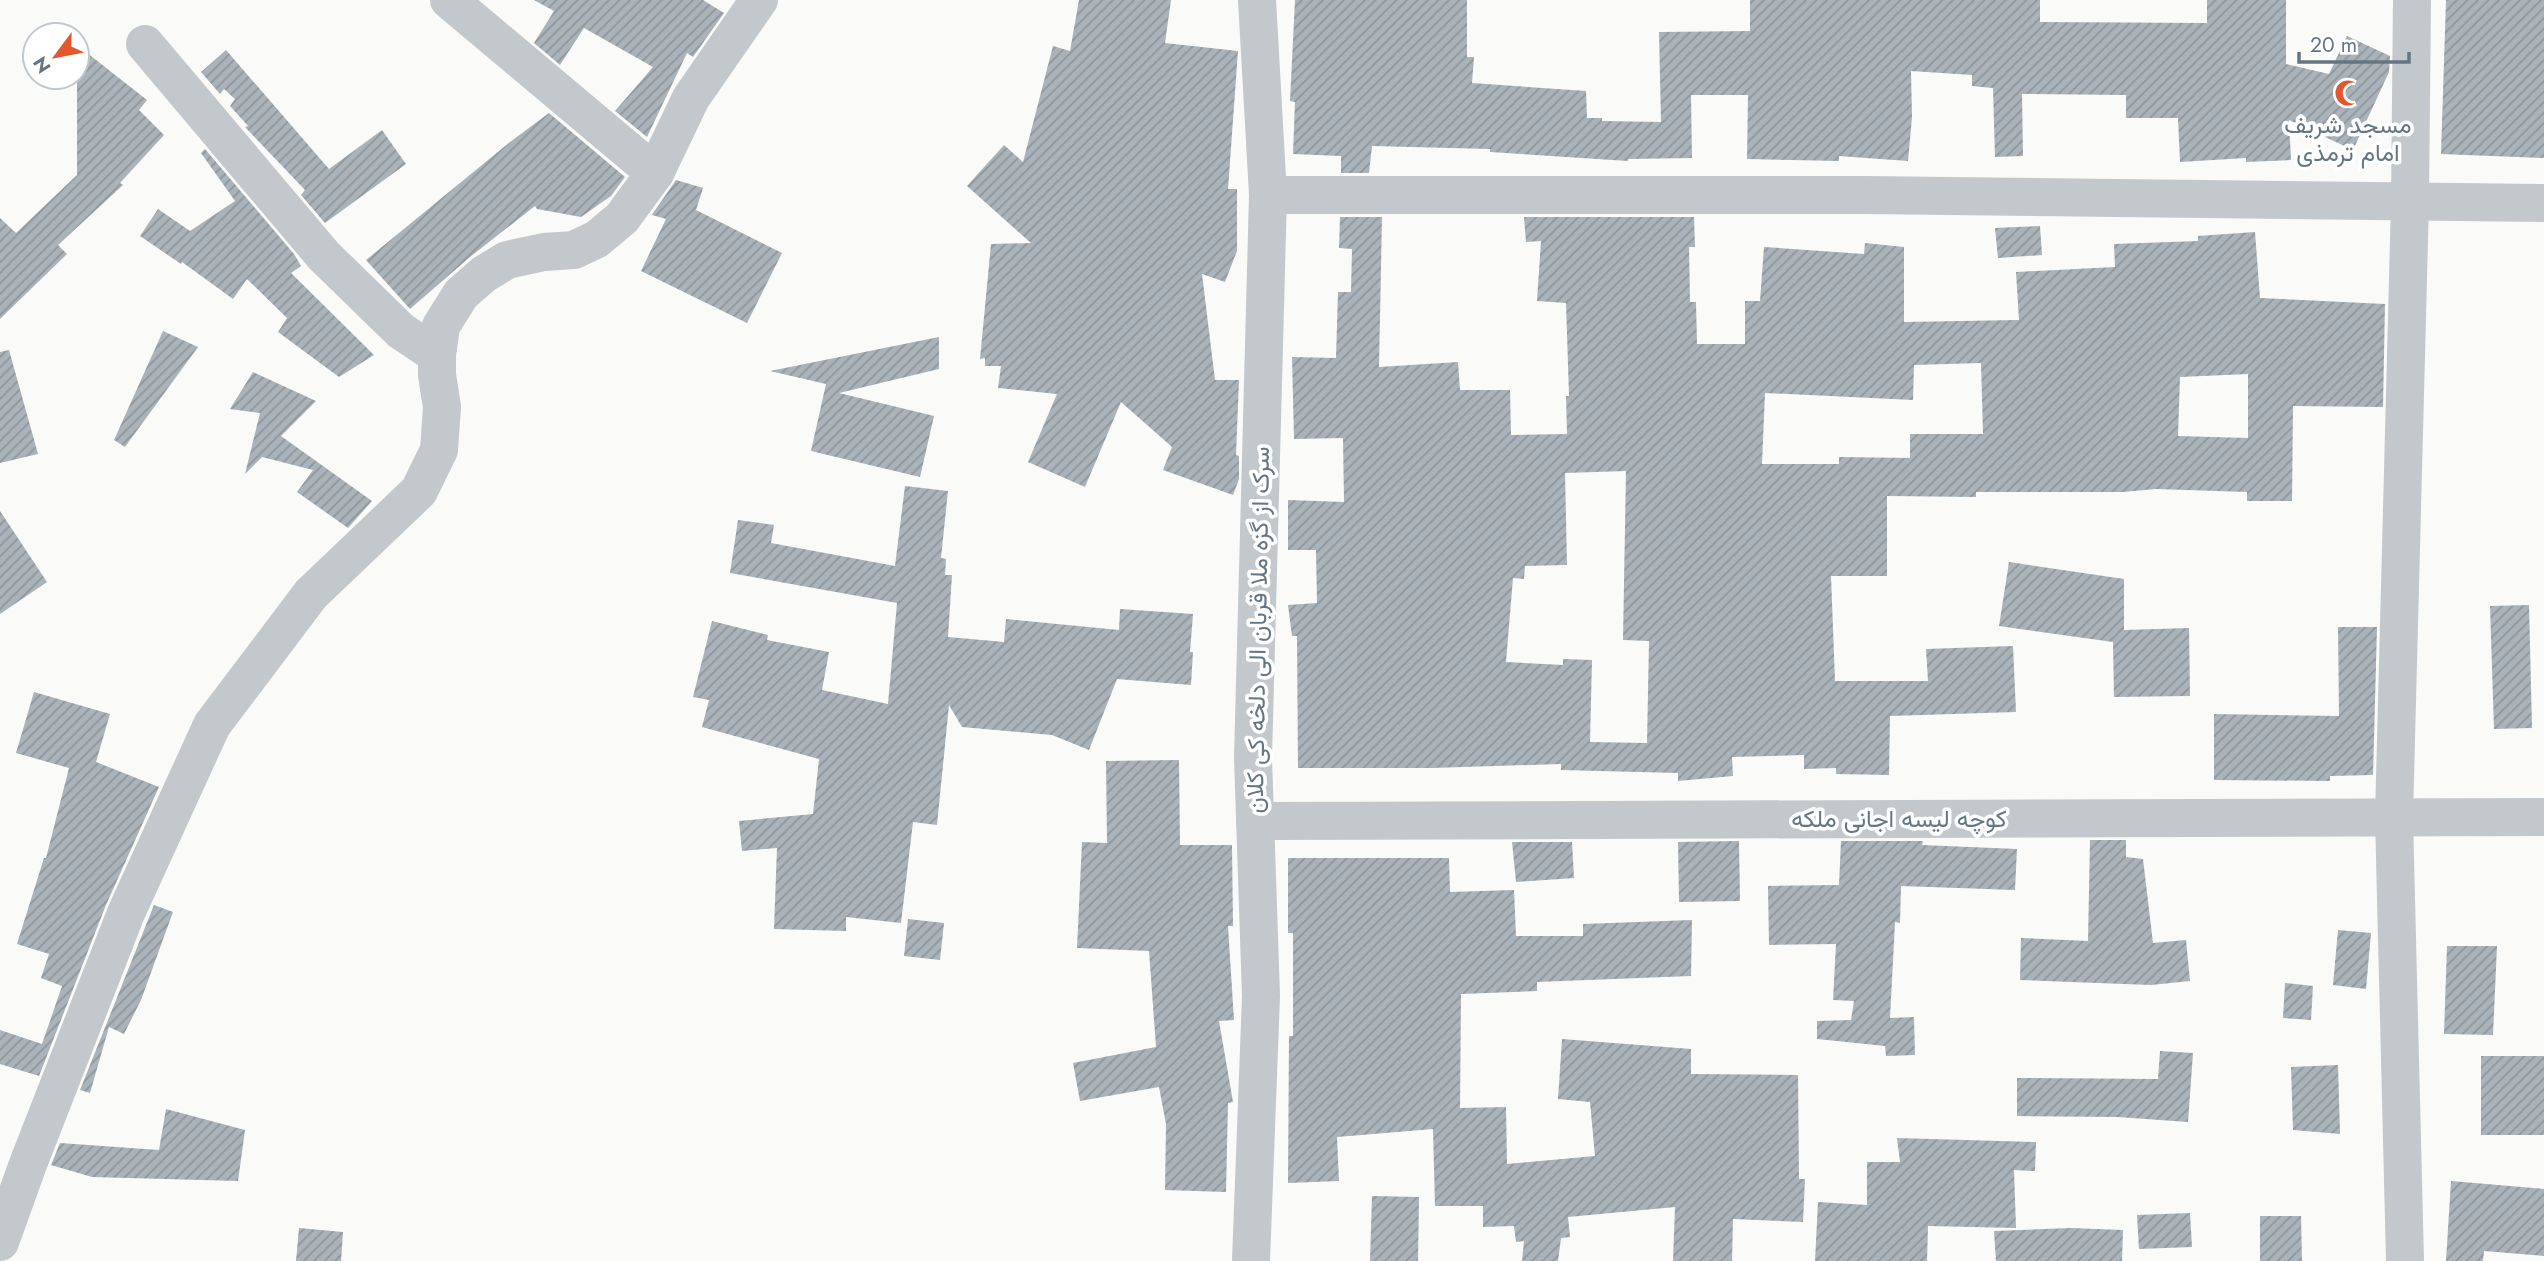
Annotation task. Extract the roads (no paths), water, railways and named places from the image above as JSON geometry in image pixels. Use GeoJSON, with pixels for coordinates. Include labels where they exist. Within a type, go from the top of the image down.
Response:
{"type":"FeatureCollection","features":[{"type":"Feature","properties":{"kind":"street"},"geometry":{"type":"LineString","coordinates":[[449,0],[654,173]]}},
{"type":"Feature","properties":{"kind":"street"},"geometry":{"type":"LineString","coordinates":[[0,1242],[126,913],[212,725],[311,594],[419,491],[439,450],[442,407],[437,355],[441,326],[461,294],[484,274],[507,260],[574,250],[597,239],[622,218],[654,173],[691,98],[760,0]]}},
{"type":"Feature","properties":{"kind":"street","name":"سرک از گزه ملا قربان الی دلخه کی کلان"},"geometry":{"type":"LineString","coordinates":[[1251,1261],[1261,996],[1252,758],[1268,195],[1257,0]]}},
{"type":"Feature","properties":{"kind":"street"},"geometry":{"type":"LineString","coordinates":[[2405,1261],[2394,817],[2410,202],[2412,0]]}},
{"type":"Feature","properties":{"kind":"street"},"geometry":{"type":"LineString","coordinates":[[145,44],[324,256],[401,331],[437,355]]}},
{"type":"Feature","properties":{"kind":"street"},"geometry":{"type":"LineString","coordinates":[[1268,195],[1864,195],[2544,203]]}},
{"type":"Feature","properties":{"kind":"street","name":"کوچه لیسه اجانی ملکه"},"geometry":{"type":"LineString","coordinates":[[1255,821],[2544,817]]}},
{"type":"Feature","properties":{"kind":"place","name":"مسجد شریف امام ترمذی"},"geometry":{"type":"Point","coordinates":[2348,93]}}]}
